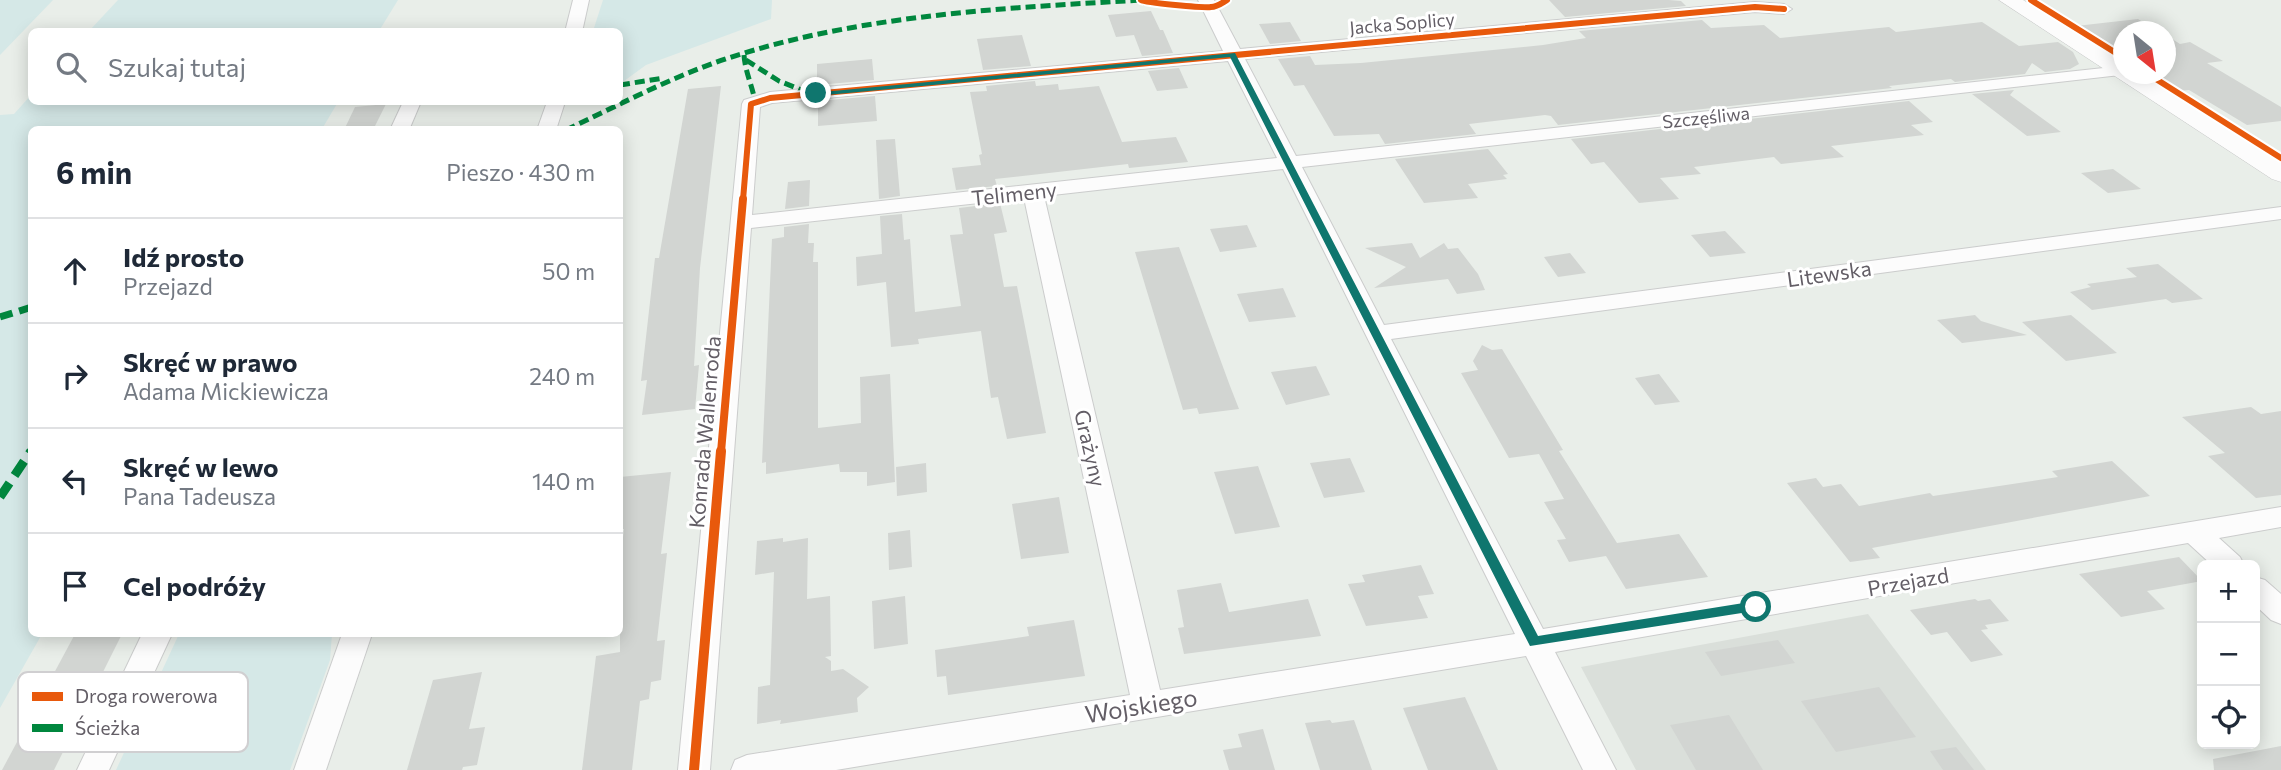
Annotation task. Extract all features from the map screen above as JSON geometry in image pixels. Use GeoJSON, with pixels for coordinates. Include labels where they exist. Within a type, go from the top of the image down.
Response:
{"type":"FeatureCollection","features":[{"type":"Feature","properties":{"kind":"street"},"geometry":{"type":"LineString","coordinates":[[574,28],[581,0]]}},
{"type":"Feature","properties":{"kind":"street"},"geometry":{"type":"LineString","coordinates":[[1206,0],[1600,770]]}},
{"type":"Feature","properties":{"kind":"street"},"geometry":{"type":"LineString","coordinates":[[2009,0],[2113,67]]}},
{"type":"Feature","properties":{"kind":"street","name":"Jacka Soplicy"},"geometry":{"type":"LineString","coordinates":[[755,101],[1232,54],[1755,7],[1784,9]]}},
{"type":"Feature","properties":{"kind":"street","name":"Szczęśliwa"},"geometry":{"type":"LineString","coordinates":[[1290,162],[2113,74]]}},
{"type":"Feature","properties":{"kind":"street"},"geometry":{"type":"LineString","coordinates":[[2140,84],[2281,174]]}},
{"type":"Feature","properties":{"kind":"street","name":"Konrada Wallenroda"},"geometry":{"type":"LineString","coordinates":[[694,770],[748,108],[755,101]]}},
{"type":"Feature","properties":{"kind":"street"},"geometry":{"type":"LineString","coordinates":[[401,126],[411,105]]}},
{"type":"Feature","properties":{"kind":"street"},"geometry":{"type":"LineString","coordinates":[[547,126],[555,105]]}},
{"type":"Feature","properties":{"kind":"street","name":"Telimeny"},"geometry":{"type":"LineString","coordinates":[[739,223],[1290,162]]}},
{"type":"Feature","properties":{"kind":"street","name":"Grażyny"},"geometry":{"type":"LineString","coordinates":[[1034,191],[1149,704]]}},
{"type":"Feature","properties":{"kind":"street","name":"Litewska"},"geometry":{"type":"LineString","coordinates":[[1377,333],[2281,213]]}},
{"type":"Feature","properties":{"kind":"street","name":"Przejazd"},"geometry":{"type":"LineString","coordinates":[[1535,642],[2281,517]]}},
{"type":"Feature","properties":{"kind":"street"},"geometry":{"type":"LineString","coordinates":[[2194,532],[2225,560]]}},
{"type":"Feature","properties":{"kind":"street"},"geometry":{"type":"LineString","coordinates":[[2260,593],[2281,612]]}},
{"type":"Feature","properties":{"kind":"street"},"geometry":{"type":"LineString","coordinates":[[139,672],[156,637]]}},
{"type":"Feature","properties":{"kind":"street"},"geometry":{"type":"LineString","coordinates":[[310,770],[355,637]]}},
{"type":"Feature","properties":{"kind":"street","name":"Wojskiego"},"geometry":{"type":"LineString","coordinates":[[747,770],[1535,642]]}},
{"type":"Feature","properties":{"kind":"street"},"geometry":{"type":"LineString","coordinates":[[93,770],[101,752]]}},
{"type":"Feature","properties":{"kind":"shaded area"},"geometry":{"type":"Polygon","coordinates":[[[0,0],[53,0],[0,55],[0,0]]]}},
{"type":"Feature","properties":{"kind":"shaded area"},"geometry":{"type":"Polygon","coordinates":[[[118,0],[398,0],[381,28],[92,28],[118,0]]]}},
{"type":"Feature","properties":{"kind":"shaded area"},"geometry":{"type":"Polygon","coordinates":[[[603,0],[772,0],[771,19],[646,65],[623,82],[623,28],[594,28],[603,0]]]}},
{"type":"Feature","properties":{"kind":"shaded area"},"geometry":{"type":"Polygon","coordinates":[[[28,98],[28,105],[336,105],[324,126],[28,126],[28,637],[40,637],[18,672],[0,708],[0,115],[14,114],[28,98]]]}},
{"type":"Feature","properties":{"kind":"shaded area"},"geometry":{"type":"Polygon","coordinates":[[[1868,614],[1986,770],[1636,770],[1581,667],[1868,614]]]}},
{"type":"Feature","properties":{"kind":"shaded area"},"geometry":{"type":"Polygon","coordinates":[[[178,637],[332,637],[330,660],[290,770],[116,770],[124,752],[248,752],[248,672],[161,672],[178,637]]]}},
{"type":"Feature","properties":{"kind":"building"},"geometry":{"type":"Polygon","coordinates":[[[1549,0],[1669,0],[1681,1],[1686,6],[1565,17],[1549,0]]]}},
{"type":"Feature","properties":{"kind":"building"},"geometry":{"type":"Polygon","coordinates":[[[1151,11],[1173,53],[1142,56],[1134,35],[1116,37],[1108,15],[1151,11]]]}},
{"type":"Feature","properties":{"kind":"building"},"geometry":{"type":"Polygon","coordinates":[[[1702,20],[1711,28],[1764,25],[1780,38],[1889,27],[1896,32],[1982,22],[2019,46],[2058,42],[2073,52],[2079,64],[2070,69],[2045,72],[2032,63],[2025,74],[1955,82],[1951,79],[1558,125],[1551,116],[1545,115],[1469,124],[1476,134],[1385,144],[1379,134],[1334,136],[1304,85],[1294,86],[1278,59],[1310,56],[1315,65],[1361,63],[1543,45],[1586,38],[1579,31],[1702,20]]]}},
{"type":"Feature","properties":{"kind":"building"},"geometry":{"type":"Polygon","coordinates":[[[1290,22],[1301,41],[1270,44],[1259,24],[1290,22]]]}},
{"type":"Feature","properties":{"kind":"building"},"geometry":{"type":"Polygon","coordinates":[[[2113,22],[2113,49],[2076,26],[2113,22]]]}},
{"type":"Feature","properties":{"kind":"building"},"geometry":{"type":"Polygon","coordinates":[[[1022,35],[1031,66],[983,70],[977,39],[1022,35]]]}},
{"type":"Feature","properties":{"kind":"building"},"geometry":{"type":"Polygon","coordinates":[[[2176,41],[2180,44],[2190,42],[2223,61],[2207,63],[2281,107],[2281,121],[2247,125],[2189,90],[2179,91],[2167,84],[2176,84],[2176,41]]]}},
{"type":"Feature","properties":{"kind":"building"},"geometry":{"type":"Polygon","coordinates":[[[872,59],[874,80],[817,85],[817,64],[872,59]]]}},
{"type":"Feature","properties":{"kind":"building"},"geometry":{"type":"Polygon","coordinates":[[[1179,68],[1188,88],[1157,91],[1148,71],[1179,68]]]}},
{"type":"Feature","properties":{"kind":"building"},"geometry":{"type":"Polygon","coordinates":[[[1035,81],[1036,86],[1058,84],[1059,90],[1099,86],[1122,142],[1176,137],[1188,162],[1129,168],[1128,164],[995,179],[997,186],[956,190],[952,168],[981,165],[979,155],[982,154],[970,92],[987,91],[986,86],[1035,81]]]}},
{"type":"Feature","properties":{"kind":"building"},"geometry":{"type":"Polygon","coordinates":[[[721,86],[700,268],[694,366],[699,365],[695,409],[642,415],[647,380],[641,381],[655,258],[659,258],[688,89],[721,86]]]}},
{"type":"Feature","properties":{"kind":"building"},"geometry":{"type":"Polygon","coordinates":[[[2014,90],[2010,95],[2061,132],[2027,136],[1972,94],[2014,90]]]}},
{"type":"Feature","properties":{"kind":"building"},"geometry":{"type":"Polygon","coordinates":[[[875,96],[877,121],[818,126],[818,101],[875,96]]]}},
{"type":"Feature","properties":{"kind":"building"},"geometry":{"type":"Polygon","coordinates":[[[1909,101],[1933,122],[1911,125],[1924,135],[1831,146],[1844,157],[1781,164],[1774,157],[1694,167],[1701,174],[1660,178],[1679,199],[1639,203],[1604,162],[1591,164],[1571,139],[1909,101]]]}},
{"type":"Feature","properties":{"kind":"building"},"geometry":{"type":"Polygon","coordinates":[[[386,105],[375,126],[346,126],[355,107],[386,105]]]}},
{"type":"Feature","properties":{"kind":"building"},"geometry":{"type":"Polygon","coordinates":[[[895,139],[900,196],[879,199],[876,140],[895,139]]]}},
{"type":"Feature","properties":{"kind":"building"},"geometry":{"type":"Polygon","coordinates":[[[1488,149],[1508,174],[1503,175],[1507,179],[1468,184],[1478,198],[1424,203],[1395,159],[1488,149]]]}},
{"type":"Feature","properties":{"kind":"building"},"geometry":{"type":"Polygon","coordinates":[[[2113,169],[2141,189],[2108,193],[2081,173],[2113,169]]]}},
{"type":"Feature","properties":{"kind":"building"},"geometry":{"type":"Polygon","coordinates":[[[810,180],[809,206],[785,209],[788,182],[810,180]]]}},
{"type":"Feature","properties":{"kind":"building"},"geometry":{"type":"Polygon","coordinates":[[[1000,203],[1007,232],[994,234],[1004,287],[1017,286],[1046,433],[1007,439],[998,397],[991,398],[981,331],[918,339],[919,344],[891,347],[886,282],[857,286],[856,257],[882,254],[880,216],[902,214],[904,240],[910,239],[915,312],[961,306],[950,235],[963,234],[959,208],[1000,203]]]}},
{"type":"Feature","properties":{"kind":"building"},"geometry":{"type":"Polygon","coordinates":[[[809,224],[808,243],[814,243],[813,262],[818,262],[818,428],[861,423],[860,377],[890,374],[895,482],[867,486],[867,472],[840,472],[839,464],[766,474],[766,462],[762,463],[772,239],[784,237],[784,227],[809,224]]]}},
{"type":"Feature","properties":{"kind":"building"},"geometry":{"type":"Polygon","coordinates":[[[1247,225],[1257,247],[1220,252],[1210,229],[1247,225]]]}},
{"type":"Feature","properties":{"kind":"building"},"geometry":{"type":"Polygon","coordinates":[[[1725,231],[1746,253],[1710,257],[1691,235],[1725,231]]]}},
{"type":"Feature","properties":{"kind":"building"},"geometry":{"type":"Polygon","coordinates":[[[1412,243],[1420,258],[1444,243],[1448,249],[1458,248],[1478,274],[1485,290],[1457,294],[1448,279],[1374,288],[1406,267],[1365,248],[1412,243]]]}},
{"type":"Feature","properties":{"kind":"building"},"geometry":{"type":"Polygon","coordinates":[[[1179,247],[1239,409],[1199,414],[1197,408],[1183,410],[1135,252],[1179,247]]]}},
{"type":"Feature","properties":{"kind":"building"},"geometry":{"type":"Polygon","coordinates":[[[1570,253],[1586,273],[1558,277],[1544,257],[1570,253]]]}},
{"type":"Feature","properties":{"kind":"building"},"geometry":{"type":"Polygon","coordinates":[[[2158,264],[2203,299],[2172,303],[2166,299],[2092,310],[2070,292],[2091,287],[2087,284],[2137,277],[2126,268],[2158,264]]]}},
{"type":"Feature","properties":{"kind":"building"},"geometry":{"type":"Polygon","coordinates":[[[1283,288],[1296,317],[1249,322],[1237,294],[1283,288]]]}},
{"type":"Feature","properties":{"kind":"building"},"geometry":{"type":"Polygon","coordinates":[[[1975,315],[1981,321],[2027,335],[1962,343],[1937,320],[1975,315]]]}},
{"type":"Feature","properties":{"kind":"building"},"geometry":{"type":"Polygon","coordinates":[[[2071,315],[2117,353],[2066,361],[2022,322],[2071,315]]]}},
{"type":"Feature","properties":{"kind":"building"},"geometry":{"type":"Polygon","coordinates":[[[1482,345],[1492,350],[1502,349],[1563,450],[1559,451],[1617,543],[1679,534],[1708,577],[1626,589],[1606,556],[1569,562],[1557,540],[1566,539],[1544,502],[1564,499],[1539,454],[1509,458],[1461,373],[1478,370],[1473,361],[1482,345]]]}},
{"type":"Feature","properties":{"kind":"building"},"geometry":{"type":"Polygon","coordinates":[[[1316,366],[1330,395],[1286,405],[1271,372],[1316,366]]]}},
{"type":"Feature","properties":{"kind":"building"},"geometry":{"type":"Polygon","coordinates":[[[1659,374],[1680,402],[1655,405],[1635,378],[1659,374]]]}},
{"type":"Feature","properties":{"kind":"building"},"geometry":{"type":"Polygon","coordinates":[[[2251,407],[2261,414],[2281,411],[2281,495],[2256,498],[2208,456],[2225,453],[2182,417],[2251,407]]]}},
{"type":"Feature","properties":{"kind":"building"},"geometry":{"type":"Polygon","coordinates":[[[1350,458],[1365,492],[1324,498],[1310,463],[1350,458]]]}},
{"type":"Feature","properties":{"kind":"building"},"geometry":{"type":"Polygon","coordinates":[[[2112,461],[2150,496],[1872,548],[1880,558],[1850,562],[1787,483],[1816,478],[1823,487],[1841,484],[1859,506],[1930,493],[1933,496],[2058,477],[2052,471],[2112,461]]]}},
{"type":"Feature","properties":{"kind":"building"},"geometry":{"type":"Polygon","coordinates":[[[926,463],[927,492],[897,496],[896,467],[926,463]]]}},
{"type":"Feature","properties":{"kind":"building"},"geometry":{"type":"Polygon","coordinates":[[[1258,466],[1280,527],[1235,534],[1214,472],[1258,466]]]}},
{"type":"Feature","properties":{"kind":"building"},"geometry":{"type":"Polygon","coordinates":[[[671,472],[661,554],[667,553],[657,641],[665,640],[661,680],[651,682],[649,699],[640,701],[632,770],[582,770],[596,656],[620,652],[620,637],[623,637],[623,477],[671,472]]]}},
{"type":"Feature","properties":{"kind":"building"},"geometry":{"type":"Polygon","coordinates":[[[1059,497],[1069,553],[1021,559],[1012,504],[1059,497]]]}},
{"type":"Feature","properties":{"kind":"building"},"geometry":{"type":"Polygon","coordinates":[[[910,530],[912,567],[889,570],[888,533],[910,530]]]}},
{"type":"Feature","properties":{"kind":"building"},"geometry":{"type":"Polygon","coordinates":[[[783,538],[783,542],[808,538],[807,599],[830,596],[831,656],[825,657],[831,661],[831,671],[843,669],[869,687],[857,698],[858,712],[780,724],[781,720],[757,724],[758,687],[770,685],[774,572],[755,575],[757,541],[783,538]]]}},
{"type":"Feature","properties":{"kind":"building"},"geometry":{"type":"Polygon","coordinates":[[[2179,557],[2197,576],[2197,582],[2147,591],[2165,609],[2121,617],[2079,574],[2179,557]]]}},
{"type":"Feature","properties":{"kind":"building"},"geometry":{"type":"Polygon","coordinates":[[[1421,565],[1434,594],[1418,596],[1428,618],[1366,626],[1348,584],[1365,582],[1362,575],[1421,565]]]}},
{"type":"Feature","properties":{"kind":"building"},"geometry":{"type":"Polygon","coordinates":[[[1221,583],[1229,612],[1308,599],[1321,636],[1184,654],[1178,628],[1184,627],[1177,590],[1221,583]]]}},
{"type":"Feature","properties":{"kind":"building"},"geometry":{"type":"Polygon","coordinates":[[[905,596],[908,644],[874,649],[872,601],[905,596]]]}},
{"type":"Feature","properties":{"kind":"building"},"geometry":{"type":"Polygon","coordinates":[[[1990,599],[2009,621],[1985,625],[1988,629],[1981,630],[2003,655],[1971,662],[1947,632],[1931,635],[1910,610],[1990,599]]]}},
{"type":"Feature","properties":{"kind":"building"},"geometry":{"type":"Polygon","coordinates":[[[1074,620],[1085,676],[948,695],[946,676],[937,677],[935,650],[1029,636],[1027,627],[1074,620]]]}},
{"type":"Feature","properties":{"kind":"building"},"geometry":{"type":"Polygon","coordinates":[[[73,637],[120,637],[103,672],[55,672],[73,637]]]}},
{"type":"Feature","properties":{"kind":"building"},"geometry":{"type":"Polygon","coordinates":[[[1778,640],[1795,663],[1721,676],[1705,652],[1778,640]]]}},
{"type":"Feature","properties":{"kind":"building"},"geometry":{"type":"Polygon","coordinates":[[[482,672],[469,729],[485,727],[477,765],[463,767],[462,770],[407,770],[433,680],[482,672]]]}},
{"type":"Feature","properties":{"kind":"building"},"geometry":{"type":"Polygon","coordinates":[[[1879,687],[1916,737],[1836,752],[1801,701],[1879,687]]]}},
{"type":"Feature","properties":{"kind":"building"},"geometry":{"type":"Polygon","coordinates":[[[1465,697],[1498,770],[1428,770],[1403,708],[1465,697]]]}},
{"type":"Feature","properties":{"kind":"building"},"geometry":{"type":"Polygon","coordinates":[[[1729,715],[1763,770],[1696,770],[1670,725],[1729,715]]]}},
{"type":"Feature","properties":{"kind":"building"},"geometry":{"type":"Polygon","coordinates":[[[1330,720],[1332,723],[1354,720],[1372,770],[1320,770],[1305,723],[1330,720]]]}},
{"type":"Feature","properties":{"kind":"building"},"geometry":{"type":"Polygon","coordinates":[[[1263,729],[1275,770],[1229,770],[1223,750],[1242,747],[1238,734],[1263,729]]]}},
{"type":"Feature","properties":{"kind":"building"},"geometry":{"type":"Polygon","coordinates":[[[18,740],[18,752],[63,752],[54,770],[2,770],[18,740]]]}},
{"type":"Feature","properties":{"kind":"building"},"geometry":{"type":"Polygon","coordinates":[[[2281,746],[2281,770],[2214,770],[2213,759],[2281,746]]]}},
{"type":"Feature","properties":{"kind":"building"},"geometry":{"type":"Polygon","coordinates":[[[1956,747],[1974,770],[1943,770],[1930,751],[1956,747]]]}},
{"type":"Feature","properties":{"kind":"marked path"},"geometry":{"type":"LineString","coordinates":[[623,103],[696,70],[741,54],[839,30],[889,21],[989,10],[1141,0],[1146,4]]}},
{"type":"Feature","properties":{"kind":"marked path"},"geometry":{"type":"LineString","coordinates":[[744,55],[745,71],[751,80],[755,101]]}},
{"type":"Feature","properties":{"kind":"marked path"},"geometry":{"type":"LineString","coordinates":[[746,60],[779,81],[804,91]]}},
{"type":"Feature","properties":{"kind":"marked path"},"geometry":{"type":"LineString","coordinates":[[623,85],[664,78]]}},
{"type":"Feature","properties":{"kind":"marked path"},"geometry":{"type":"LineString","coordinates":[[574,126],[619,105]]}},
{"type":"Feature","properties":{"kind":"marked path"},"geometry":{"type":"LineString","coordinates":[[0,317],[28,308]]}},
{"type":"Feature","properties":{"kind":"marked path"},"geometry":{"type":"LineString","coordinates":[[0,497],[28,456]]}},
{"type":"Feature","properties":{"kind":"cycle path"},"geometry":{"type":"LineString","coordinates":[[1141,0],[1155,4],[1186,3],[1209,8],[1227,0]]}},
{"type":"Feature","properties":{"kind":"cycle path"},"geometry":{"type":"LineString","coordinates":[[2031,0],[2113,51]]}},
{"type":"Feature","properties":{"kind":"cycle path"},"geometry":{"type":"LineString","coordinates":[[694,770],[751,104],[770,98],[1755,7],[1784,9]]}},
{"type":"Feature","properties":{"kind":"cycle path"},"geometry":{"type":"LineString","coordinates":[[2164,84],[2281,158]]}},
{"type":"Feature","properties":{"kind":"route"},"geometry":{"type":"LineString","coordinates":[[816,93],[1232,54],[1535,642],[1756,607]]}}]}
